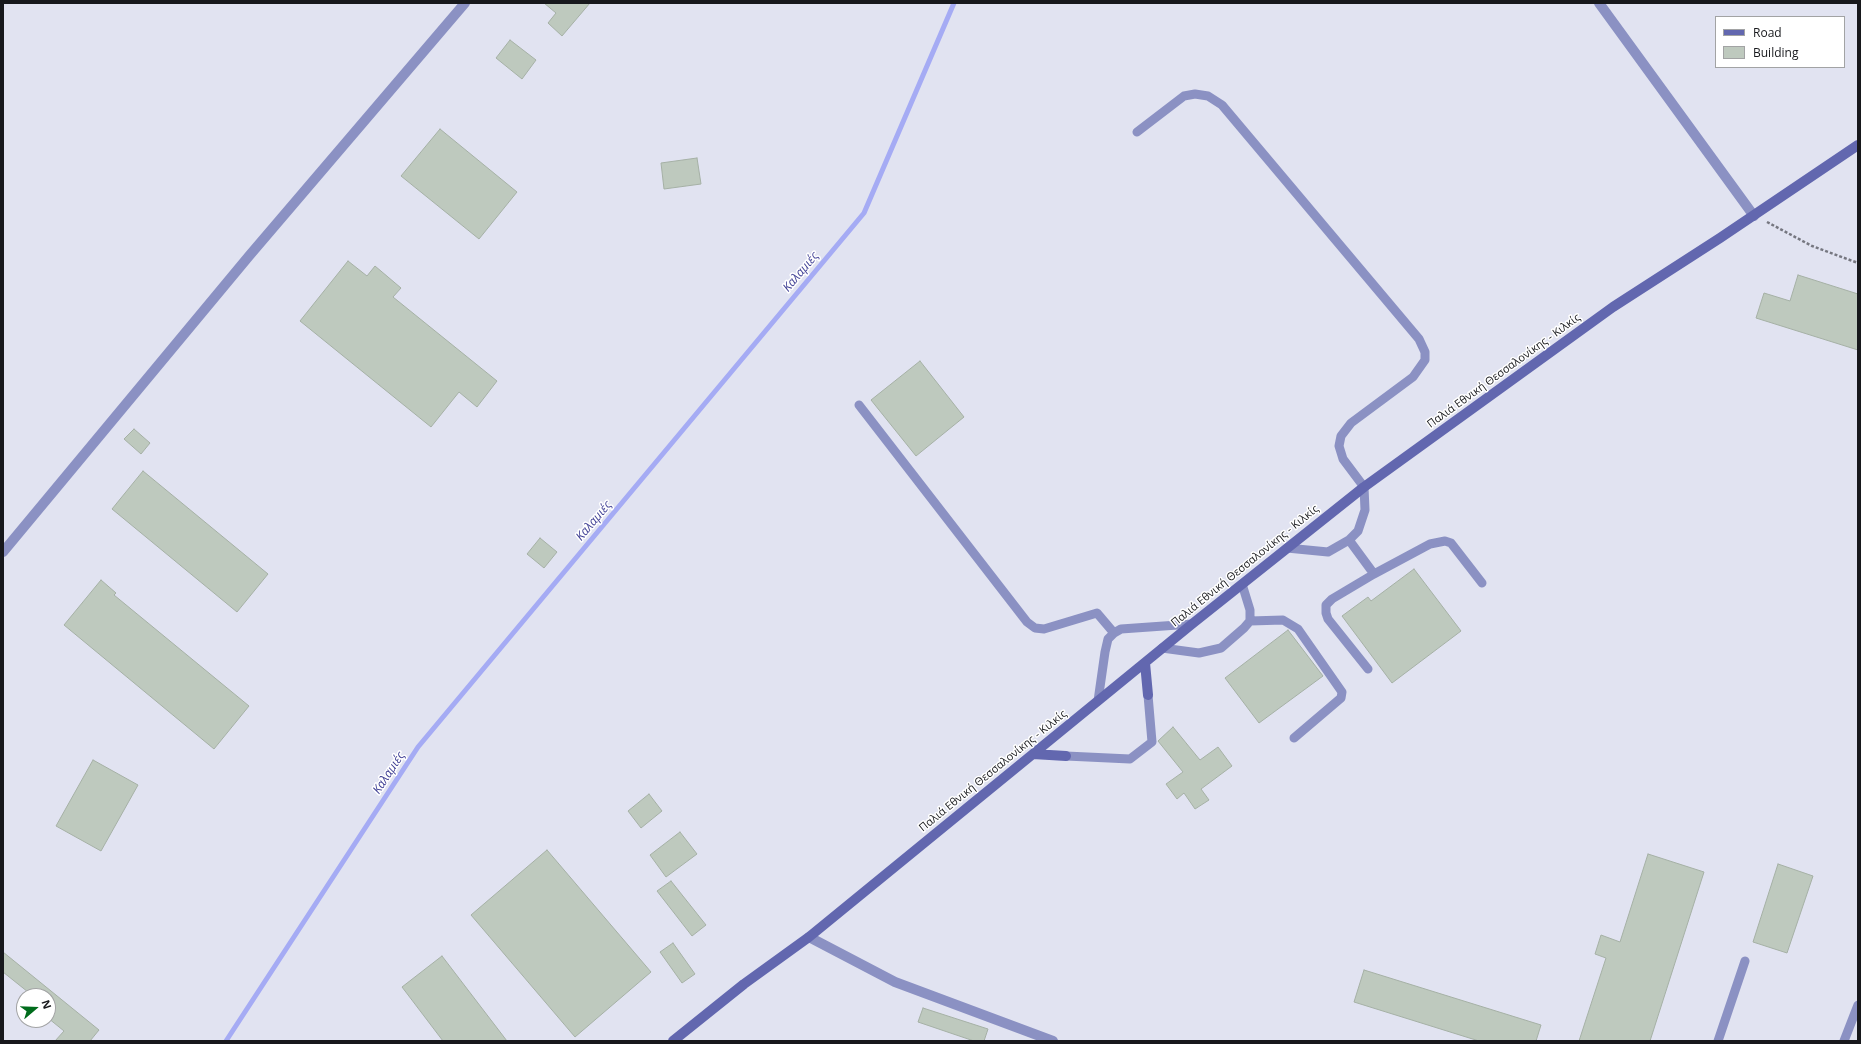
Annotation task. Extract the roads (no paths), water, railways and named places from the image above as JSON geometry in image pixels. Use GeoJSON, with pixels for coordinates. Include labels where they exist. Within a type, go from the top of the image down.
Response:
{"type":"FeatureCollection","features":[{"type":"Feature","properties":{"kind":"main road","name":"Παλιά Εθνική Θεσσαλονίκης - Κιλκίς"},"geometry":{"type":"LineString","coordinates":[[673,1041],[744,984],[809,937],[1098,702],[1162,648],[1364,487],[1612,307],[1754,216],[1858,145]]}},
{"type":"Feature","properties":{"kind":"main road"},"geometry":{"type":"LineString","coordinates":[[1145,663],[1148,694]]}},
{"type":"Feature","properties":{"kind":"main road"},"geometry":{"type":"LineString","coordinates":[[1033,754],[1066,756]]}},
{"type":"Feature","properties":{"kind":"street"},"geometry":{"type":"LineString","coordinates":[[3,552],[249,256],[465,3]]}},
{"type":"Feature","properties":{"kind":"street"},"geometry":{"type":"LineString","coordinates":[[1599,3],[1754,216]]}},
{"type":"Feature","properties":{"kind":"street"},"geometry":{"type":"LineString","coordinates":[[809,937],[895,982],[1053,1041]]}},
{"type":"Feature","properties":{"kind":"lane"},"geometry":{"type":"LineString","coordinates":[[1137,132],[1184,96],[1195,94],[1208,96],[1222,105],[1419,339],[1425,352],[1425,360],[1421,368],[1413,377],[1351,423],[1341,436],[1339,446],[1343,459],[1364,487],[1364,510],[1358,532],[1349,540],[1328,552],[1287,548]]}},
{"type":"Feature","properties":{"kind":"lane"},"geometry":{"type":"LineString","coordinates":[[859,405],[1027,622],[1035,628],[1044,629],[1097,613],[1114,633]]}},
{"type":"Feature","properties":{"kind":"lane"},"geometry":{"type":"LineString","coordinates":[[1349,540],[1374,574]]}},
{"type":"Feature","properties":{"kind":"lane"},"geometry":{"type":"LineString","coordinates":[[1368,669],[1328,620],[1326,605],[1332,599],[1374,574],[1430,544],[1445,541],[1451,543],[1482,583]]}},
{"type":"Feature","properties":{"kind":"lane"},"geometry":{"type":"LineString","coordinates":[[1162,648],[1199,653],[1211,652],[1221,648],[1250,621],[1250,610],[1242,584]]}},
{"type":"Feature","properties":{"kind":"lane"},"geometry":{"type":"LineString","coordinates":[[1250,621],[1283,620],[1298,629],[1342,692],[1341,698],[1294,738]]}},
{"type":"Feature","properties":{"kind":"lane"},"geometry":{"type":"LineString","coordinates":[[1098,702],[1108,639],[1114,633],[1122,629],[1192,624]]}},
{"type":"Feature","properties":{"kind":"lane"},"geometry":{"type":"LineString","coordinates":[[1066,756],[1130,758],[1152,742],[1148,694]]}},
{"type":"Feature","properties":{"kind":"lane"},"geometry":{"type":"LineString","coordinates":[[1718,1041],[1745,961]]}},
{"type":"Feature","properties":{"kind":"lane"},"geometry":{"type":"LineString","coordinates":[[1844,1041],[1858,1005]]}},
{"type":"Feature","properties":{"kind":"waterway","name":"Καλαμιές"},"geometry":{"type":"LineString","coordinates":[[226,1041],[418,747],[864,213],[954,3]]}}]}
